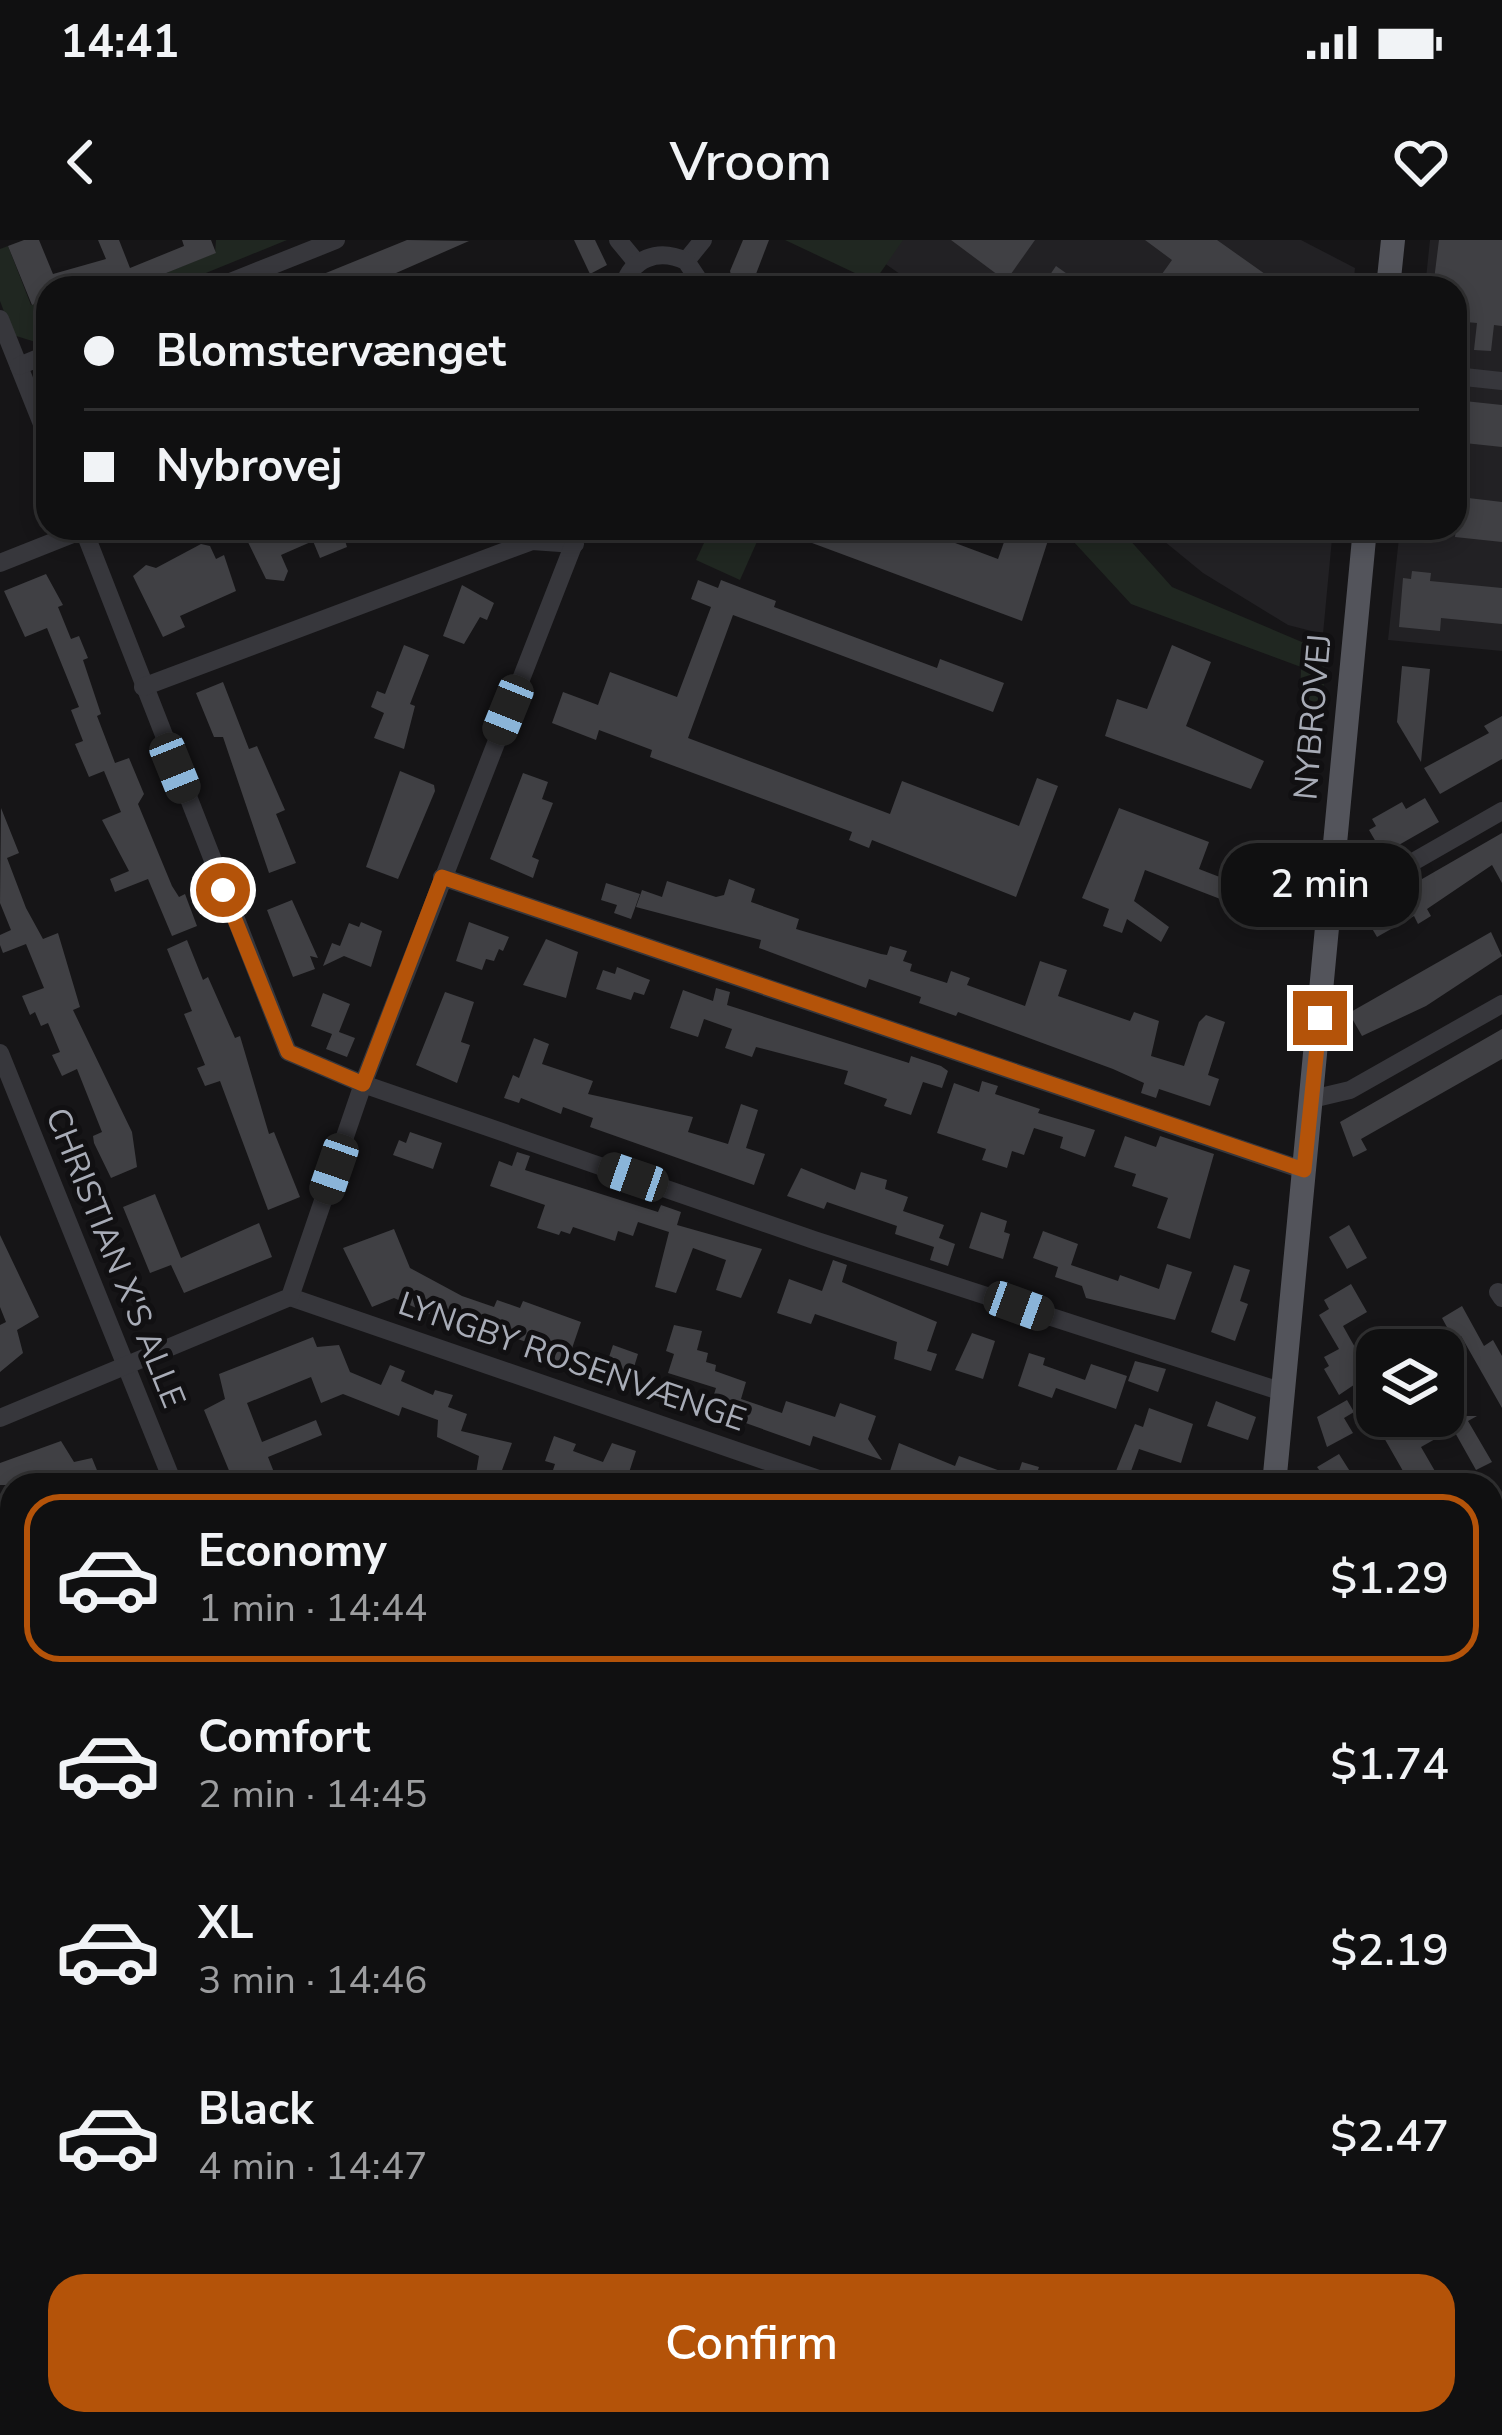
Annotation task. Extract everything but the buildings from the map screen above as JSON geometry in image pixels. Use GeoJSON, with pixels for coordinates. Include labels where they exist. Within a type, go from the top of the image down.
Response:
{"type":"FeatureCollection","features":[{"type":"Feature","properties":{"kind":"main road"},"geometry":{"type":"LineString","coordinates":[[1389,276],[1393,240]]}},
{"type":"Feature","properties":{"kind":"main road","name":"NYBROVEJ"},"geometry":{"type":"LineString","coordinates":[[1275,1473],[1364,540]]}},
{"type":"Feature","properties":{"kind":"street"},"geometry":{"type":"LineString","coordinates":[[245,276],[336,240]]}},
{"type":"Feature","properties":{"kind":"street"},"geometry":{"type":"LineString","coordinates":[[617,240],[637,263]]}},
{"type":"Feature","properties":{"kind":"street"},"geometry":{"type":"LineString","coordinates":[[686,260],[703,240]]}},
{"type":"Feature","properties":{"kind":"street"},"geometry":{"type":"LineString","coordinates":[[630,276],[637,263],[661,254],[686,260],[696,276]]}},
{"type":"Feature","properties":{"kind":"street"},"geometry":{"type":"LineString","coordinates":[[0,319],[36,409]]}},
{"type":"Feature","properties":{"kind":"street"},"geometry":{"type":"LineString","coordinates":[[19,366],[36,359]]}},
{"type":"Feature","properties":{"kind":"street"},"geometry":{"type":"LineString","coordinates":[[1467,377],[1502,381]]}},
{"type":"Feature","properties":{"kind":"street"},"geometry":{"type":"LineString","coordinates":[[0,563],[58,540]]}},
{"type":"Feature","properties":{"kind":"street"},"geometry":{"type":"LineString","coordinates":[[89,540],[142,687],[288,1052],[363,1084],[814,1240],[1283,1392]]}},
{"type":"Feature","properties":{"kind":"street"},"geometry":{"type":"LineString","coordinates":[[142,687],[541,540]]}},
{"type":"Feature","properties":{"kind":"street"},"geometry":{"type":"LineString","coordinates":[[0,1418],[290,1297],[363,1084],[576,540]]}},
{"type":"Feature","properties":{"kind":"street"},"geometry":{"type":"LineString","coordinates":[[1332,896],[1372,886],[1502,811]]}},
{"type":"Feature","properties":{"kind":"street"},"geometry":{"type":"LineString","coordinates":[[442,877],[1304,1170]]}},
{"type":"Feature","properties":{"kind":"street"},"geometry":{"type":"LineString","coordinates":[[1312,1099],[1350,1090],[1502,1004]]}},
{"type":"Feature","properties":{"kind":"street","name":"CHRISTIAN X'S ALLE"},"geometry":{"type":"LineString","coordinates":[[0,1053],[169,1473]]}},
{"type":"Feature","properties":{"kind":"street","name":"LYNGBY ROSENVÆNGE"},"geometry":{"type":"LineString","coordinates":[[290,1297],[801,1473]]}},
{"type":"Feature","properties":{"kind":"street"},"geometry":{"type":"LineString","coordinates":[[0,1786],[0,1829]]}},
{"type":"Feature","properties":{"kind":"shaded area"},"geometry":{"type":"Polygon","coordinates":[[[216,240],[287,240],[198,276],[158,276],[215,253],[216,240]]]}},
{"type":"Feature","properties":{"kind":"shaded area"},"geometry":{"type":"Polygon","coordinates":[[[785,240],[903,240],[878,276],[861,276],[785,240]]]}},
{"type":"Feature","properties":{"kind":"shaded area"},"geometry":{"type":"Polygon","coordinates":[[[890,240],[1301,240],[1355,268],[1354,276],[903,276],[877,258],[890,240]]]}},
{"type":"Feature","properties":{"kind":"shaded area"},"geometry":{"type":"Polygon","coordinates":[[[1430,240],[1502,240],[1502,651],[1388,640],[1399,540],[1467,540],[1467,276],[1426,276],[1430,240]]]}},
{"type":"Feature","properties":{"kind":"shaded area"},"geometry":{"type":"Polygon","coordinates":[[[8,246],[31,305],[36,303],[36,342],[13,335],[0,301],[0,249],[8,246]]]}},
{"type":"Feature","properties":{"kind":"shaded area"},"geometry":{"type":"Polygon","coordinates":[[[705,540],[758,540],[740,580],[696,560],[705,540]]]}},
{"type":"Feature","properties":{"kind":"shaded area"},"geometry":{"type":"Polygon","coordinates":[[[1072,540],[1130,540],[1172,587],[1316,648],[1325,645],[1323,708],[1300,700],[1301,667],[1131,604],[1072,540]]]}},
{"type":"Feature","properties":{"kind":"shaded area"},"geometry":{"type":"Polygon","coordinates":[[[1163,540],[1332,540],[1323,634],[1288,625],[1203,573],[1163,540]]]}},
{"type":"Feature","properties":{"kind":"route"},"geometry":{"type":"LineString","coordinates":[[223,890],[288,1052],[363,1084],[442,877],[1304,1170],[1320,1018]]}}]}
